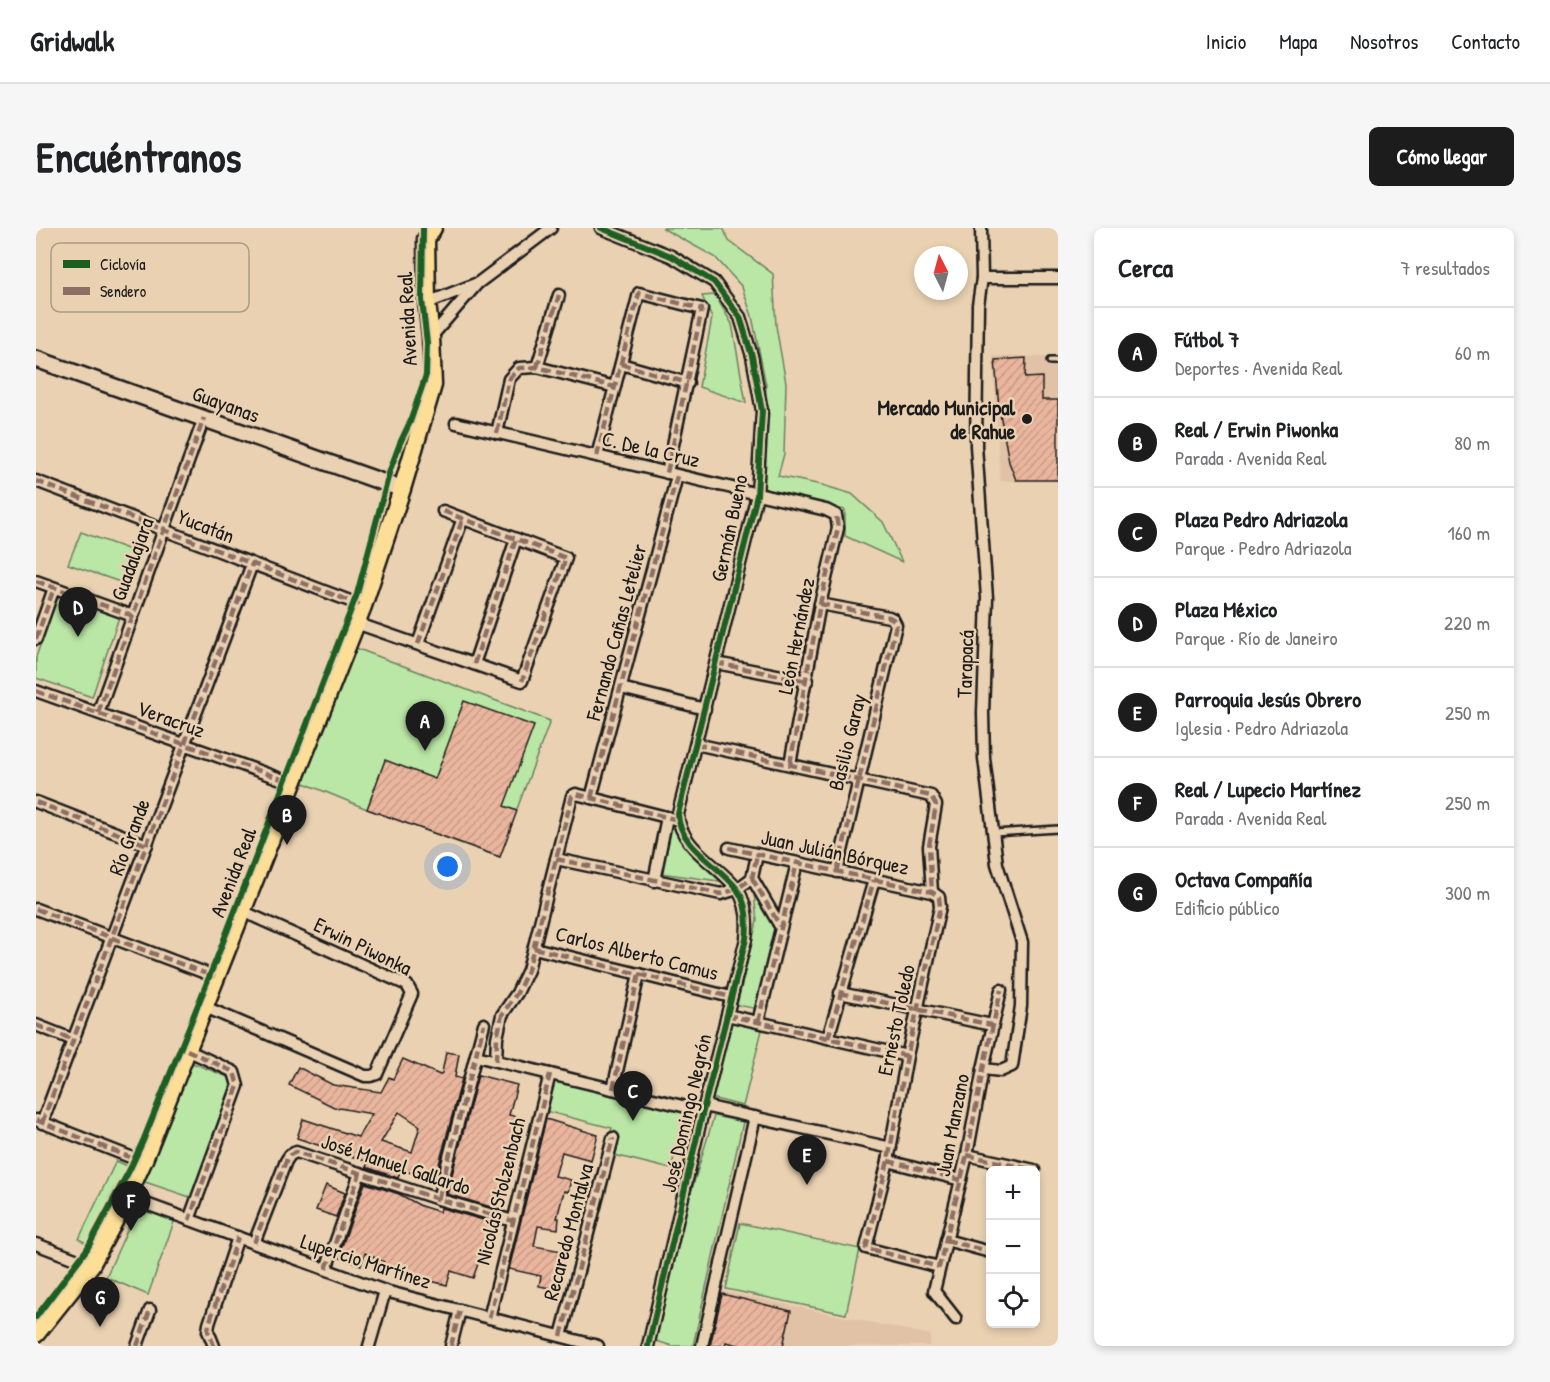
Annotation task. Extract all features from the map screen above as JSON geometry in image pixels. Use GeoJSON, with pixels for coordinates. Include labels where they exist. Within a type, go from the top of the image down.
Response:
{"type":"FeatureCollection","features":[{"type":"Feature","properties":{"kind":"main road","name":"Avenida Real"},"geometry":{"type":"LineString","coordinates":[[36,1334],[91,1265],[143,1162],[363,606],[402,489],[433,385],[427,303],[426,239],[433,228]]}},
{"type":"Feature","properties":{"kind":"street"},"geometry":{"type":"LineString","coordinates":[[431,337],[478,283],[551,228]]}},
{"type":"Feature","properties":{"kind":"street","name":"Germán Bueno"},"geometry":{"type":"LineString","coordinates":[[600,228],[613,231],[671,256],[714,282],[740,317],[752,357],[762,411],[756,495],[678,814],[672,818],[654,881]]}},
{"type":"Feature","properties":{"kind":"street","name":"Tarapacá"},"geometry":{"type":"LineString","coordinates":[[981,228],[982,278],[978,305],[976,446],[987,598],[983,713],[984,758],[997,864],[1022,942],[1021,1006],[1012,1066],[1001,1071],[983,1069]]}},
{"type":"Feature","properties":{"kind":"street"},"geometry":{"type":"LineString","coordinates":[[982,278],[1058,278]]}},
{"type":"Feature","properties":{"kind":"street"},"geometry":{"type":"LineString","coordinates":[[427,303],[478,283]]}},
{"type":"Feature","properties":{"kind":"street","name":"Fernando Cañas Letelier"},"geometry":{"type":"LineString","coordinates":[[591,798],[621,688],[672,474],[702,309],[639,293],[621,364]]}},
{"type":"Feature","properties":{"kind":"street"},"geometry":{"type":"LineString","coordinates":[[537,367],[559,295]]}},
{"type":"Feature","properties":{"kind":"street","name":"Guayanas"},"geometry":{"type":"LineString","coordinates":[[36,360],[402,489]]}},
{"type":"Feature","properties":{"kind":"street"},"geometry":{"type":"LineString","coordinates":[[597,456],[621,364],[688,383]]}},
{"type":"Feature","properties":{"kind":"street"},"geometry":{"type":"LineString","coordinates":[[497,433],[509,379],[519,368],[537,367],[615,387]]}},
{"type":"Feature","properties":{"kind":"street","name":"Guadalajara"},"geometry":{"type":"LineString","coordinates":[[98,713],[204,418]]}},
{"type":"Feature","properties":{"kind":"street","name":"C. De la Cruz"},"geometry":{"type":"LineString","coordinates":[[456,423],[826,510],[836,515]]}},
{"type":"Feature","properties":{"kind":"street","name":"Yucatán"},"geometry":{"type":"LineString","coordinates":[[36,482],[363,606]]}},
{"type":"Feature","properties":{"kind":"street"},"geometry":{"type":"LineString","coordinates":[[356,623],[522,681],[566,558],[443,510]]}},
{"type":"Feature","properties":{"kind":"street","name":"León Hernández"},"geometry":{"type":"LineString","coordinates":[[790,764],[820,604],[838,528],[836,515]]}},
{"type":"Feature","properties":{"kind":"street"},"geometry":{"type":"LineString","coordinates":[[418,644],[463,518]]}},
{"type":"Feature","properties":{"kind":"street"},"geometry":{"type":"LineString","coordinates":[[474,664],[516,539]]}},
{"type":"Feature","properties":{"kind":"street","name":"Río Grande"},"geometry":{"type":"LineString","coordinates":[[39,1121],[74,1040],[252,564]]}},
{"type":"Feature","properties":{"kind":"street"},"geometry":{"type":"LineString","coordinates":[[36,581],[133,616]]}},
{"type":"Feature","properties":{"kind":"street"},"geometry":{"type":"LineString","coordinates":[[36,639],[54,588]]}},
{"type":"Feature","properties":{"kind":"street","name":"Basilio Garay"},"geometry":{"type":"LineString","coordinates":[[820,604],[889,617],[895,621],[895,630],[857,780],[837,872]]}},
{"type":"Feature","properties":{"kind":"street"},"geometry":{"type":"LineString","coordinates":[[716,663],[807,681]]}},
{"type":"Feature","properties":{"kind":"street"},"geometry":{"type":"LineString","coordinates":[[621,688],[705,709]]}},
{"type":"Feature","properties":{"kind":"street","name":"Veracruz"},"geometry":{"type":"LineString","coordinates":[[36,691],[292,783]]}},
{"type":"Feature","properties":{"kind":"street"},"geometry":{"type":"LineString","coordinates":[[696,744],[857,780]]}},
{"type":"Feature","properties":{"kind":"street","name":"Ernesto Toledo"},"geometry":{"type":"LineString","coordinates":[[857,780],[922,793],[931,796],[935,801],[936,809],[929,846],[932,892],[939,897],[940,907],[906,1056],[891,1148],[866,1248],[939,1267]]}},
{"type":"Feature","properties":{"kind":"street"},"geometry":{"type":"LineString","coordinates":[[496,1061],[497,1038],[502,1015],[524,982],[571,799],[576,794],[672,818],[689,842],[737,889]]}},
{"type":"Feature","properties":{"kind":"street"},"geometry":{"type":"LineString","coordinates":[[36,802],[147,845]]}},
{"type":"Feature","properties":{"kind":"street","name":"Juan Julián Bórquez"},"geometry":{"type":"LineString","coordinates":[[729,848],[932,892]]}},
{"type":"Feature","properties":{"kind":"street"},"geometry":{"type":"LineString","coordinates":[[556,859],[721,894],[737,889],[752,878],[757,855]]}},
{"type":"Feature","properties":{"kind":"street"},"geometry":{"type":"LineString","coordinates":[[758,1022],[796,863]]}},
{"type":"Feature","properties":{"kind":"street"},"geometry":{"type":"LineString","coordinates":[[752,878],[780,926]]}},
{"type":"Feature","properties":{"kind":"street"},"geometry":{"type":"LineString","coordinates":[[828,1038],[874,880]]}},
{"type":"Feature","properties":{"kind":"street","name":"José Domingo Negrón"},"geometry":{"type":"LineString","coordinates":[[648,1346],[748,927],[743,902],[737,889]]}},
{"type":"Feature","properties":{"kind":"street"},"geometry":{"type":"LineString","coordinates":[[36,909],[216,977]]}},
{"type":"Feature","properties":{"kind":"street","name":"Erwin Piwonka"},"geometry":{"type":"LineString","coordinates":[[205,1007],[371,1077],[377,1074],[412,994],[407,986],[242,911]]}},
{"type":"Feature","properties":{"kind":"street","name":"Carlos Alberto Camus"},"geometry":{"type":"LineString","coordinates":[[534,948],[731,997]]}},
{"type":"Feature","properties":{"kind":"street"},"geometry":{"type":"LineString","coordinates":[[612,1089],[639,974]]}},
{"type":"Feature","properties":{"kind":"street","name":"Juan Manzano"},"geometry":{"type":"LineString","coordinates":[[956,1319],[934,1291],[967,1155],[1001,990]]}},
{"type":"Feature","properties":{"kind":"street"},"geometry":{"type":"LineString","coordinates":[[840,993],[992,1025]]}},
{"type":"Feature","properties":{"kind":"street"},"geometry":{"type":"LineString","coordinates":[[727,1015],[906,1056]]}},
{"type":"Feature","properties":{"kind":"street"},"geometry":{"type":"LineString","coordinates":[[438,1199],[484,1024]]}},
{"type":"Feature","properties":{"kind":"street"},"geometry":{"type":"LineString","coordinates":[[36,1025],[74,1040]]}},
{"type":"Feature","properties":{"kind":"street"},"geometry":{"type":"LineString","coordinates":[[187,1050],[234,1072],[238,1086],[189,1220]]}},
{"type":"Feature","properties":{"kind":"street"},"geometry":{"type":"LineString","coordinates":[[476,1056],[612,1089],[755,1117],[891,1148]]}},
{"type":"Feature","properties":{"kind":"street","name":"Nicolás Stolzenbach"},"geometry":{"type":"LineString","coordinates":[[489,1318],[550,1074]]}},
{"type":"Feature","properties":{"kind":"street"},"geometry":{"type":"LineString","coordinates":[[702,1346],[755,1117]]}},
{"type":"Feature","properties":{"kind":"street"},"geometry":{"type":"LineString","coordinates":[[39,1121],[143,1162]]}},
{"type":"Feature","properties":{"kind":"street","name":"Recaredo Montalva"},"geometry":{"type":"LineString","coordinates":[[561,1336],[613,1138]]}},
{"type":"Feature","properties":{"kind":"street","name":"José Manuel Gallardo"},"geometry":{"type":"LineString","coordinates":[[254,1243],[290,1155],[296,1152],[513,1221]]}},
{"type":"Feature","properties":{"kind":"street"},"geometry":{"type":"LineString","coordinates":[[967,1155],[1009,1166]]}},
{"type":"Feature","properties":{"kind":"street"},"geometry":{"type":"LineString","coordinates":[[888,1161],[961,1180]]}},
{"type":"Feature","properties":{"kind":"street"},"geometry":{"type":"LineString","coordinates":[[326,1269],[360,1173]]}},
{"type":"Feature","properties":{"kind":"street","name":"Lupercio Martínez"},"geometry":{"type":"LineString","coordinates":[[127,1197],[385,1291],[598,1346]]}},
{"type":"Feature","properties":{"kind":"street"},"geometry":{"type":"LineString","coordinates":[[214,1346],[208,1331],[209,1324],[238,1237]]}},
{"type":"Feature","properties":{"kind":"street"},"geometry":{"type":"LineString","coordinates":[[946,1240],[986,1251]]}},
{"type":"Feature","properties":{"kind":"street"},"geometry":{"type":"LineString","coordinates":[[36,1244],[91,1265]]}},
{"type":"Feature","properties":{"kind":"street"},"geometry":{"type":"LineString","coordinates":[[369,1346],[385,1291]]}},
{"type":"Feature","properties":{"kind":"street"},"geometry":{"type":"LineString","coordinates":[[451,1346],[460,1310]]}},
{"type":"Feature","properties":{"kind":"street"},"geometry":{"type":"LineString","coordinates":[[137,1346],[150,1311]]}},
{"type":"Feature","properties":{"kind":"lane"},"geometry":{"type":"LineString","coordinates":[[1050,361],[1058,361]]}},
{"type":"Feature","properties":{"kind":"lane"},"geometry":{"type":"LineString","coordinates":[[992,833],[1058,829]]}},
{"type":"Feature","properties":{"kind":"shaded area","name":"Mercado Municipal de Rahue"},"geometry":{"type":"Polygon","coordinates":[[[993,356],[1058,357],[1058,481],[1000,481],[993,356]]]}},
{"type":"Feature","properties":{"kind":"shaded area"},"geometry":{"type":"Polygon","coordinates":[[[722,1291],[931,1335],[929,1346],[709,1346],[722,1291]]]}},
{"type":"Feature","properties":{"kind":"green space"},"geometry":{"type":"Polygon","coordinates":[[[662,228],[723,228],[729,241],[773,274],[776,326],[786,383],[784,454],[778,476],[852,494],[883,522],[902,562],[845,536],[845,510],[774,491],[762,490],[766,385],[752,316],[742,287],[715,257],[662,228]]]}},
{"type":"Feature","properties":{"kind":"green space"},"geometry":{"type":"Polygon","coordinates":[[[715,295],[732,324],[746,403],[699,387],[712,318],[702,296],[715,295]]]}},
{"type":"Feature","properties":{"kind":"green space"},"geometry":{"type":"Polygon","coordinates":[[[81,532],[136,552],[123,583],[68,564],[81,532]]]}},
{"type":"Feature","properties":{"kind":"green space"},"geometry":{"type":"Polygon","coordinates":[[[57,596],[119,617],[92,697],[36,678],[36,657],[57,596]]]}},
{"type":"Feature","properties":{"kind":"green space"},"geometry":{"type":"Polygon","coordinates":[[[353,647],[550,721],[499,857],[367,809],[299,781],[353,647]]]}},
{"type":"Feature","properties":{"kind":"green space"},"geometry":{"type":"Polygon","coordinates":[[[672,822],[678,825],[726,882],[660,873],[672,822]]]}},
{"type":"Feature","properties":{"kind":"green space"},"geometry":{"type":"Polygon","coordinates":[[[754,894],[776,927],[758,1009],[737,1005],[757,921],[754,894]]]}},
{"type":"Feature","properties":{"kind":"green space"},"geometry":{"type":"Polygon","coordinates":[[[730,1022],[762,1030],[743,1106],[711,1098],[730,1022]]]}},
{"type":"Feature","properties":{"kind":"green space"},"geometry":{"type":"Polygon","coordinates":[[[190,1062],[233,1079],[193,1198],[145,1182],[190,1062]]]}},
{"type":"Feature","properties":{"kind":"green space"},"geometry":{"type":"Polygon","coordinates":[[[553,1081],[685,1113],[671,1169],[606,1153],[605,1156],[612,1128],[545,1111],[553,1081]]]}},
{"type":"Feature","properties":{"kind":"green space"},"geometry":{"type":"Polygon","coordinates":[[[714,1116],[743,1122],[693,1346],[672,1346],[647,1338],[714,1116]]]}},
{"type":"Feature","properties":{"kind":"green space"},"geometry":{"type":"Polygon","coordinates":[[[116,1161],[135,1169],[94,1248],[79,1239],[116,1161]]]}},
{"type":"Feature","properties":{"kind":"green space"},"geometry":{"type":"Polygon","coordinates":[[[138,1206],[175,1219],[148,1295],[106,1277],[138,1206]]]}},
{"type":"Feature","properties":{"kind":"green space"},"geometry":{"type":"Polygon","coordinates":[[[740,1223],[860,1249],[846,1314],[726,1289],[740,1223]]]}},
{"type":"Feature","properties":{"kind":"building","name":"Mercado Municipal de Rahue"},"geometry":{"type":"Polygon","coordinates":[[[1026,358],[1025,378],[1042,377],[1042,400],[1058,400],[1058,480],[1016,480],[1009,462],[999,408],[995,360],[1026,358]]]}},
{"type":"Feature","properties":{"kind":"building"},"geometry":{"type":"Polygon","coordinates":[[[464,701],[534,726],[504,806],[517,811],[500,857],[367,809],[385,760],[435,779],[464,701]]]}},
{"type":"Feature","properties":{"kind":"building"},"geometry":{"type":"Polygon","coordinates":[[[446,1052],[459,1054],[455,1077],[462,1079],[435,1179],[401,1170],[398,1178],[366,1167],[368,1162],[297,1138],[303,1119],[358,1137],[372,1114],[334,1107],[289,1085],[298,1067],[333,1085],[381,1092],[389,1077],[393,1079],[403,1059],[440,1075],[446,1052]],[[399,1112],[381,1142],[412,1152],[420,1126],[399,1112]]]}},
{"type":"Feature","properties":{"kind":"building"},"geometry":{"type":"Polygon","coordinates":[[[478,1075],[517,1085],[509,1115],[525,1119],[501,1210],[447,1194],[478,1075]]]}},
{"type":"Feature","properties":{"kind":"building"},"geometry":{"type":"Polygon","coordinates":[[[546,1119],[598,1135],[591,1160],[562,1152],[555,1176],[571,1180],[568,1192],[564,1191],[557,1218],[559,1218],[558,1229],[538,1226],[534,1246],[562,1251],[555,1289],[539,1286],[541,1276],[509,1269],[546,1119]]]}},
{"type":"Feature","properties":{"kind":"building"},"geometry":{"type":"Polygon","coordinates":[[[365,1183],[399,1194],[421,1206],[440,1212],[441,1208],[497,1224],[492,1242],[486,1241],[473,1278],[451,1271],[447,1285],[403,1274],[365,1253],[361,1265],[338,1257],[365,1183]]]}},
{"type":"Feature","properties":{"kind":"building"},"geometry":{"type":"Polygon","coordinates":[[[326,1185],[345,1193],[336,1217],[316,1210],[326,1185]]]}},
{"type":"Feature","properties":{"kind":"building"},"geometry":{"type":"Polygon","coordinates":[[[722,1294],[791,1311],[783,1346],[742,1346],[726,1342],[725,1346],[710,1346],[722,1294]]]}},
{"type":"Feature","properties":{"kind":"marked path"},"geometry":{"type":"LineString","coordinates":[[597,456],[639,293],[702,309],[667,473]]}},
{"type":"Feature","properties":{"kind":"marked path"},"geometry":{"type":"LineString","coordinates":[[537,367],[559,295]]}},
{"type":"Feature","properties":{"kind":"marked path"},"geometry":{"type":"LineString","coordinates":[[621,364],[688,383]]}},
{"type":"Feature","properties":{"kind":"marked path"},"geometry":{"type":"LineString","coordinates":[[497,433],[509,379],[519,368],[537,367],[615,387]]}},
{"type":"Feature","properties":{"kind":"marked path"},"geometry":{"type":"LineString","coordinates":[[98,713],[204,418]]}},
{"type":"Feature","properties":{"kind":"marked path"},"geometry":{"type":"LineString","coordinates":[[591,798],[677,476]]}},
{"type":"Feature","properties":{"kind":"marked path"},"geometry":{"type":"LineString","coordinates":[[36,481],[363,606]]}},
{"type":"Feature","properties":{"kind":"marked path"},"geometry":{"type":"LineString","coordinates":[[443,511],[566,558],[522,681]]}},
{"type":"Feature","properties":{"kind":"marked path"},"geometry":{"type":"LineString","coordinates":[[790,764],[820,604],[838,528],[836,515]]}},
{"type":"Feature","properties":{"kind":"marked path"},"geometry":{"type":"LineString","coordinates":[[418,644],[463,518]]}},
{"type":"Feature","properties":{"kind":"marked path"},"geometry":{"type":"LineString","coordinates":[[474,664],[516,539]]}},
{"type":"Feature","properties":{"kind":"marked path"},"geometry":{"type":"LineString","coordinates":[[42,1123],[252,564]]}},
{"type":"Feature","properties":{"kind":"marked path"},"geometry":{"type":"LineString","coordinates":[[36,581],[133,616]]}},
{"type":"Feature","properties":{"kind":"marked path"},"geometry":{"type":"LineString","coordinates":[[36,639],[54,588]]}},
{"type":"Feature","properties":{"kind":"marked path"},"geometry":{"type":"LineString","coordinates":[[820,604],[889,617],[896,625],[837,872]]}},
{"type":"Feature","properties":{"kind":"marked path"},"geometry":{"type":"LineString","coordinates":[[716,663],[807,681]]}},
{"type":"Feature","properties":{"kind":"marked path"},"geometry":{"type":"LineString","coordinates":[[36,691],[290,782]]}},
{"type":"Feature","properties":{"kind":"marked path"},"geometry":{"type":"LineString","coordinates":[[696,744],[931,796],[936,805],[929,846],[932,892]]}},
{"type":"Feature","properties":{"kind":"marked path"},"geometry":{"type":"LineString","coordinates":[[496,1061],[497,1038],[502,1015],[517,993],[528,970],[572,796],[576,794],[678,820]]}},
{"type":"Feature","properties":{"kind":"marked path"},"geometry":{"type":"LineString","coordinates":[[36,802],[147,845]]}},
{"type":"Feature","properties":{"kind":"marked path"},"geometry":{"type":"LineString","coordinates":[[729,848],[932,892],[939,897],[940,907],[907,1056],[888,1161],[866,1248],[939,1267],[967,1155],[1001,990]]}},
{"type":"Feature","properties":{"kind":"marked path"},"geometry":{"type":"LineString","coordinates":[[556,859],[721,894],[737,889],[752,878],[757,855]]}},
{"type":"Feature","properties":{"kind":"marked path"},"geometry":{"type":"LineString","coordinates":[[758,1022],[797,863]]}},
{"type":"Feature","properties":{"kind":"marked path"},"geometry":{"type":"LineString","coordinates":[[752,878],[780,926]]}},
{"type":"Feature","properties":{"kind":"marked path"},"geometry":{"type":"LineString","coordinates":[[828,1038],[874,880]]}},
{"type":"Feature","properties":{"kind":"marked path"},"geometry":{"type":"LineString","coordinates":[[36,909],[215,977]]}},
{"type":"Feature","properties":{"kind":"marked path"},"geometry":{"type":"LineString","coordinates":[[534,948],[731,997]]}},
{"type":"Feature","properties":{"kind":"marked path"},"geometry":{"type":"LineString","coordinates":[[613,1089],[639,974]]}},
{"type":"Feature","properties":{"kind":"marked path"},"geometry":{"type":"LineString","coordinates":[[840,993],[992,1025]]}},
{"type":"Feature","properties":{"kind":"marked path"},"geometry":{"type":"LineString","coordinates":[[727,1015],[907,1056]]}},
{"type":"Feature","properties":{"kind":"marked path"},"geometry":{"type":"LineString","coordinates":[[438,1199],[484,1024]]}},
{"type":"Feature","properties":{"kind":"marked path"},"geometry":{"type":"LineString","coordinates":[[36,1025],[74,1040]]}},
{"type":"Feature","properties":{"kind":"marked path"},"geometry":{"type":"LineString","coordinates":[[187,1050],[234,1072],[238,1086],[189,1220]]}},
{"type":"Feature","properties":{"kind":"marked path"},"geometry":{"type":"LineString","coordinates":[[489,1318],[550,1074]]}},
{"type":"Feature","properties":{"kind":"marked path"},"geometry":{"type":"LineString","coordinates":[[36,1120],[139,1161]]}},
{"type":"Feature","properties":{"kind":"marked path"},"geometry":{"type":"LineString","coordinates":[[561,1336],[613,1138]]}},
{"type":"Feature","properties":{"kind":"marked path"},"geometry":{"type":"LineString","coordinates":[[254,1243],[286,1161],[296,1152],[513,1221]]}},
{"type":"Feature","properties":{"kind":"marked path"},"geometry":{"type":"LineString","coordinates":[[967,1155],[1016,1166]]}},
{"type":"Feature","properties":{"kind":"marked path"},"geometry":{"type":"LineString","coordinates":[[888,1161],[961,1180]]}},
{"type":"Feature","properties":{"kind":"marked path"},"geometry":{"type":"LineString","coordinates":[[326,1269],[360,1173]]}},
{"type":"Feature","properties":{"kind":"marked path"},"geometry":{"type":"LineString","coordinates":[[214,1346],[208,1331],[209,1324],[238,1237]]}},
{"type":"Feature","properties":{"kind":"marked path"},"geometry":{"type":"LineString","coordinates":[[946,1240],[986,1251]]}},
{"type":"Feature","properties":{"kind":"marked path"},"geometry":{"type":"LineString","coordinates":[[137,1346],[150,1310]]}},
{"type":"Feature","properties":{"kind":"marked path"},"geometry":{"type":"LineString","coordinates":[[451,1346],[460,1310]]}},
{"type":"Feature","properties":{"kind":"cycle path"},"geometry":{"type":"LineString","coordinates":[[36,1317],[87,1249],[143,1141],[218,955],[357,594],[390,470],[426,375],[427,343],[422,300],[423,228]]}},
{"type":"Feature","properties":{"kind":"cycle path"},"geometry":{"type":"LineString","coordinates":[[601,228],[671,256],[714,282],[740,317],[752,356],[762,411],[757,495],[678,814],[680,826],[692,846],[729,880],[740,894],[746,913],[746,939],[648,1346]]}},
{"type":"Feature","properties":{"kind":"place","name":"Mercado Municipal de Rahue"},"geometry":{"type":"Point","coordinates":[1027,419]}},
{"type":"Feature","properties":{"kind":"place","name":"Plaza México"},"geometry":{"type":"Point","coordinates":[78,637]}},
{"type":"Feature","properties":{"kind":"place","name":"Fútbol 7"},"geometry":{"type":"Point","coordinates":[425,751]}},
{"type":"Feature","properties":{"kind":"place","name":"Real / Erwin Piwonka"},"geometry":{"type":"Point","coordinates":[287,845]}},
{"type":"Feature","properties":{"kind":"place","name":"Plaza Pedro Adriazola"},"geometry":{"type":"Point","coordinates":[633,1121]}},
{"type":"Feature","properties":{"kind":"place","name":"Parroquia Jesús Obrero"},"geometry":{"type":"Point","coordinates":[807,1185]}},
{"type":"Feature","properties":{"kind":"place","name":"Real / Lupecio Martínez"},"geometry":{"type":"Point","coordinates":[131,1231]}},
{"type":"Feature","properties":{"kind":"place","name":"Octava Compañía"},"geometry":{"type":"Point","coordinates":[100,1327]}}]}
